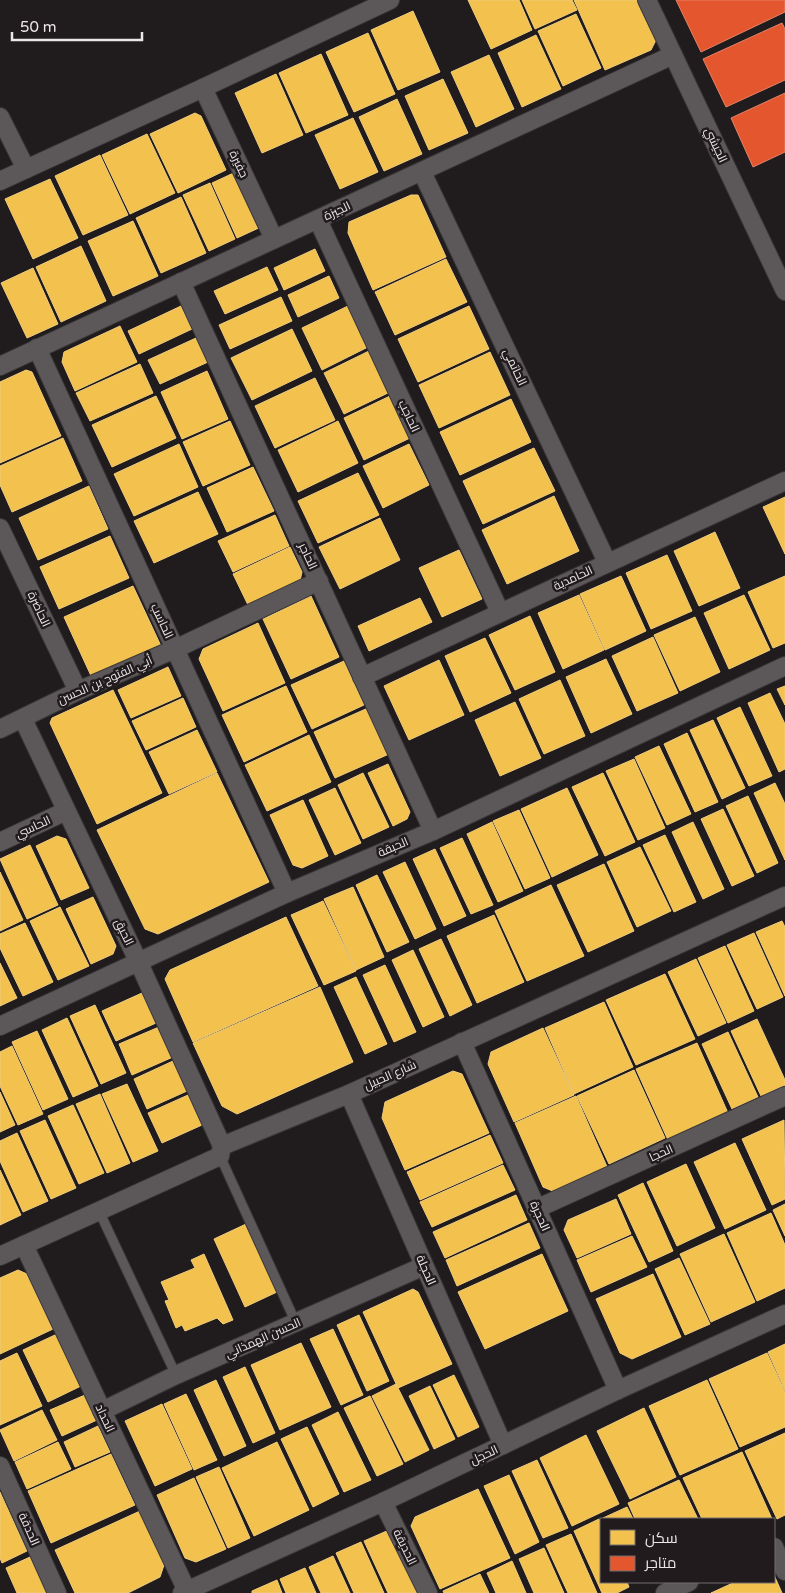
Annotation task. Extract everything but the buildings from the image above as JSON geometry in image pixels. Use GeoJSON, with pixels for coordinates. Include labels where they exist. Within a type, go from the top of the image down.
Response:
{"type":"FeatureCollection","features":[{"type":"Feature","properties":{"kind":"street"},"geometry":{"type":"LineString","coordinates":[[0,181],[204,88],[390,0]]}},
{"type":"Feature","properties":{"kind":"street","name":"الجيشي"},"geometry":{"type":"LineString","coordinates":[[647,0],[785,291]]}},
{"type":"Feature","properties":{"kind":"street","name":"الجيزة"},"geometry":{"type":"LineString","coordinates":[[0,366],[673,55]]}},
{"type":"Feature","properties":{"kind":"street","name":"جفيرة"},"geometry":{"type":"LineString","coordinates":[[204,88],[274,239]]}},
{"type":"Feature","properties":{"kind":"street"},"geometry":{"type":"LineString","coordinates":[[0,117],[26,169]]}},
{"type":"Feature","properties":{"kind":"street","name":"الحاتمي"},"geometry":{"type":"LineString","coordinates":[[422,172],[608,562]]}},
{"type":"Feature","properties":{"kind":"street","name":"الحاجب"},"geometry":{"type":"LineString","coordinates":[[318,220],[500,612]]}},
{"type":"Feature","properties":{"kind":"street","name":"الحاجر"},"geometry":{"type":"LineString","coordinates":[[181,282],[433,830]]}},
{"type":"Feature","properties":{"kind":"street","name":"الحاسب"},"geometry":{"type":"LineString","coordinates":[[37,348],[287,893]]}},
{"type":"Feature","properties":{"kind":"street","name":"الحامدية"},"geometry":{"type":"LineString","coordinates":[[362,677],[785,481]]}},
{"type":"Feature","properties":{"kind":"street","name":"الحاضرة"},"geometry":{"type":"LineString","coordinates":[[0,528],[78,691]]}},
{"type":"Feature","properties":{"kind":"street","name":"أبي الفتوح بن الحسن"},"geometry":{"type":"LineString","coordinates":[[0,729],[78,691],[175,649],[320,581]]}},
{"type":"Feature","properties":{"kind":"street","name":"الحبقة"},"geometry":{"type":"LineString","coordinates":[[0,1026],[287,893],[433,830],[785,666]]}},
{"type":"Feature","properties":{"kind":"street","name":"الحبق"},"geometry":{"type":"LineString","coordinates":[[22,719],[138,963],[221,1151]]}},
{"type":"Feature","properties":{"kind":"street","name":"الحاسي"},"geometry":{"type":"LineString","coordinates":[[0,842],[66,811]]}},
{"type":"Feature","properties":{"kind":"street","name":"شارع الحبيل"},"geometry":{"type":"LineString","coordinates":[[0,1256],[99,1211],[221,1151],[785,896]]}},
{"type":"Feature","properties":{"kind":"street","name":"الحجرة"},"geometry":{"type":"LineString","coordinates":[[462,1042],[618,1390]]}},
{"type":"Feature","properties":{"kind":"street","name":"الحجلة"},"geometry":{"type":"LineString","coordinates":[[349,1094],[503,1446]]}},
{"type":"Feature","properties":{"kind":"street","name":"الحجا"},"geometry":{"type":"LineString","coordinates":[[536,1209],[785,1096]]}},
{"type":"Feature","properties":{"kind":"street","name":"الحداد"},"geometry":{"type":"LineString","coordinates":[[24,1245],[184,1592]]}},
{"type":"Feature","properties":{"kind":"street","name":"الحسن الهمذاني"},"geometry":{"type":"LineString","coordinates":[[102,1411],[176,1376],[424,1266]]}},
{"type":"Feature","properties":{"kind":"street","name":"الحجل"},"geometry":{"type":"LineString","coordinates":[[184,1592],[383,1502],[618,1390],[785,1314]]}},
{"type":"Feature","properties":{"kind":"street","name":"الحدقة"},"geometry":{"type":"LineString","coordinates":[[0,1466],[57,1593]]}},
{"type":"Feature","properties":{"kind":"street","name":"الحديقة"},"geometry":{"type":"LineString","coordinates":[[383,1502],[428,1593]]}},
{"type":"Feature","properties":{"kind":"street"},"geometry":{"type":"LineString","coordinates":[[775,1549],[785,1571]]}},
{"type":"Feature","properties":{"kind":"street"},"geometry":{"type":"LineString","coordinates":[[665,1593],[687,1583]]}},
{"type":"Feature","properties":{"kind":"lane"},"geometry":{"type":"LineString","coordinates":[[221,1151],[296,1323]]}},
{"type":"Feature","properties":{"kind":"lane"},"geometry":{"type":"LineString","coordinates":[[99,1211],[176,1376]]}}]}
